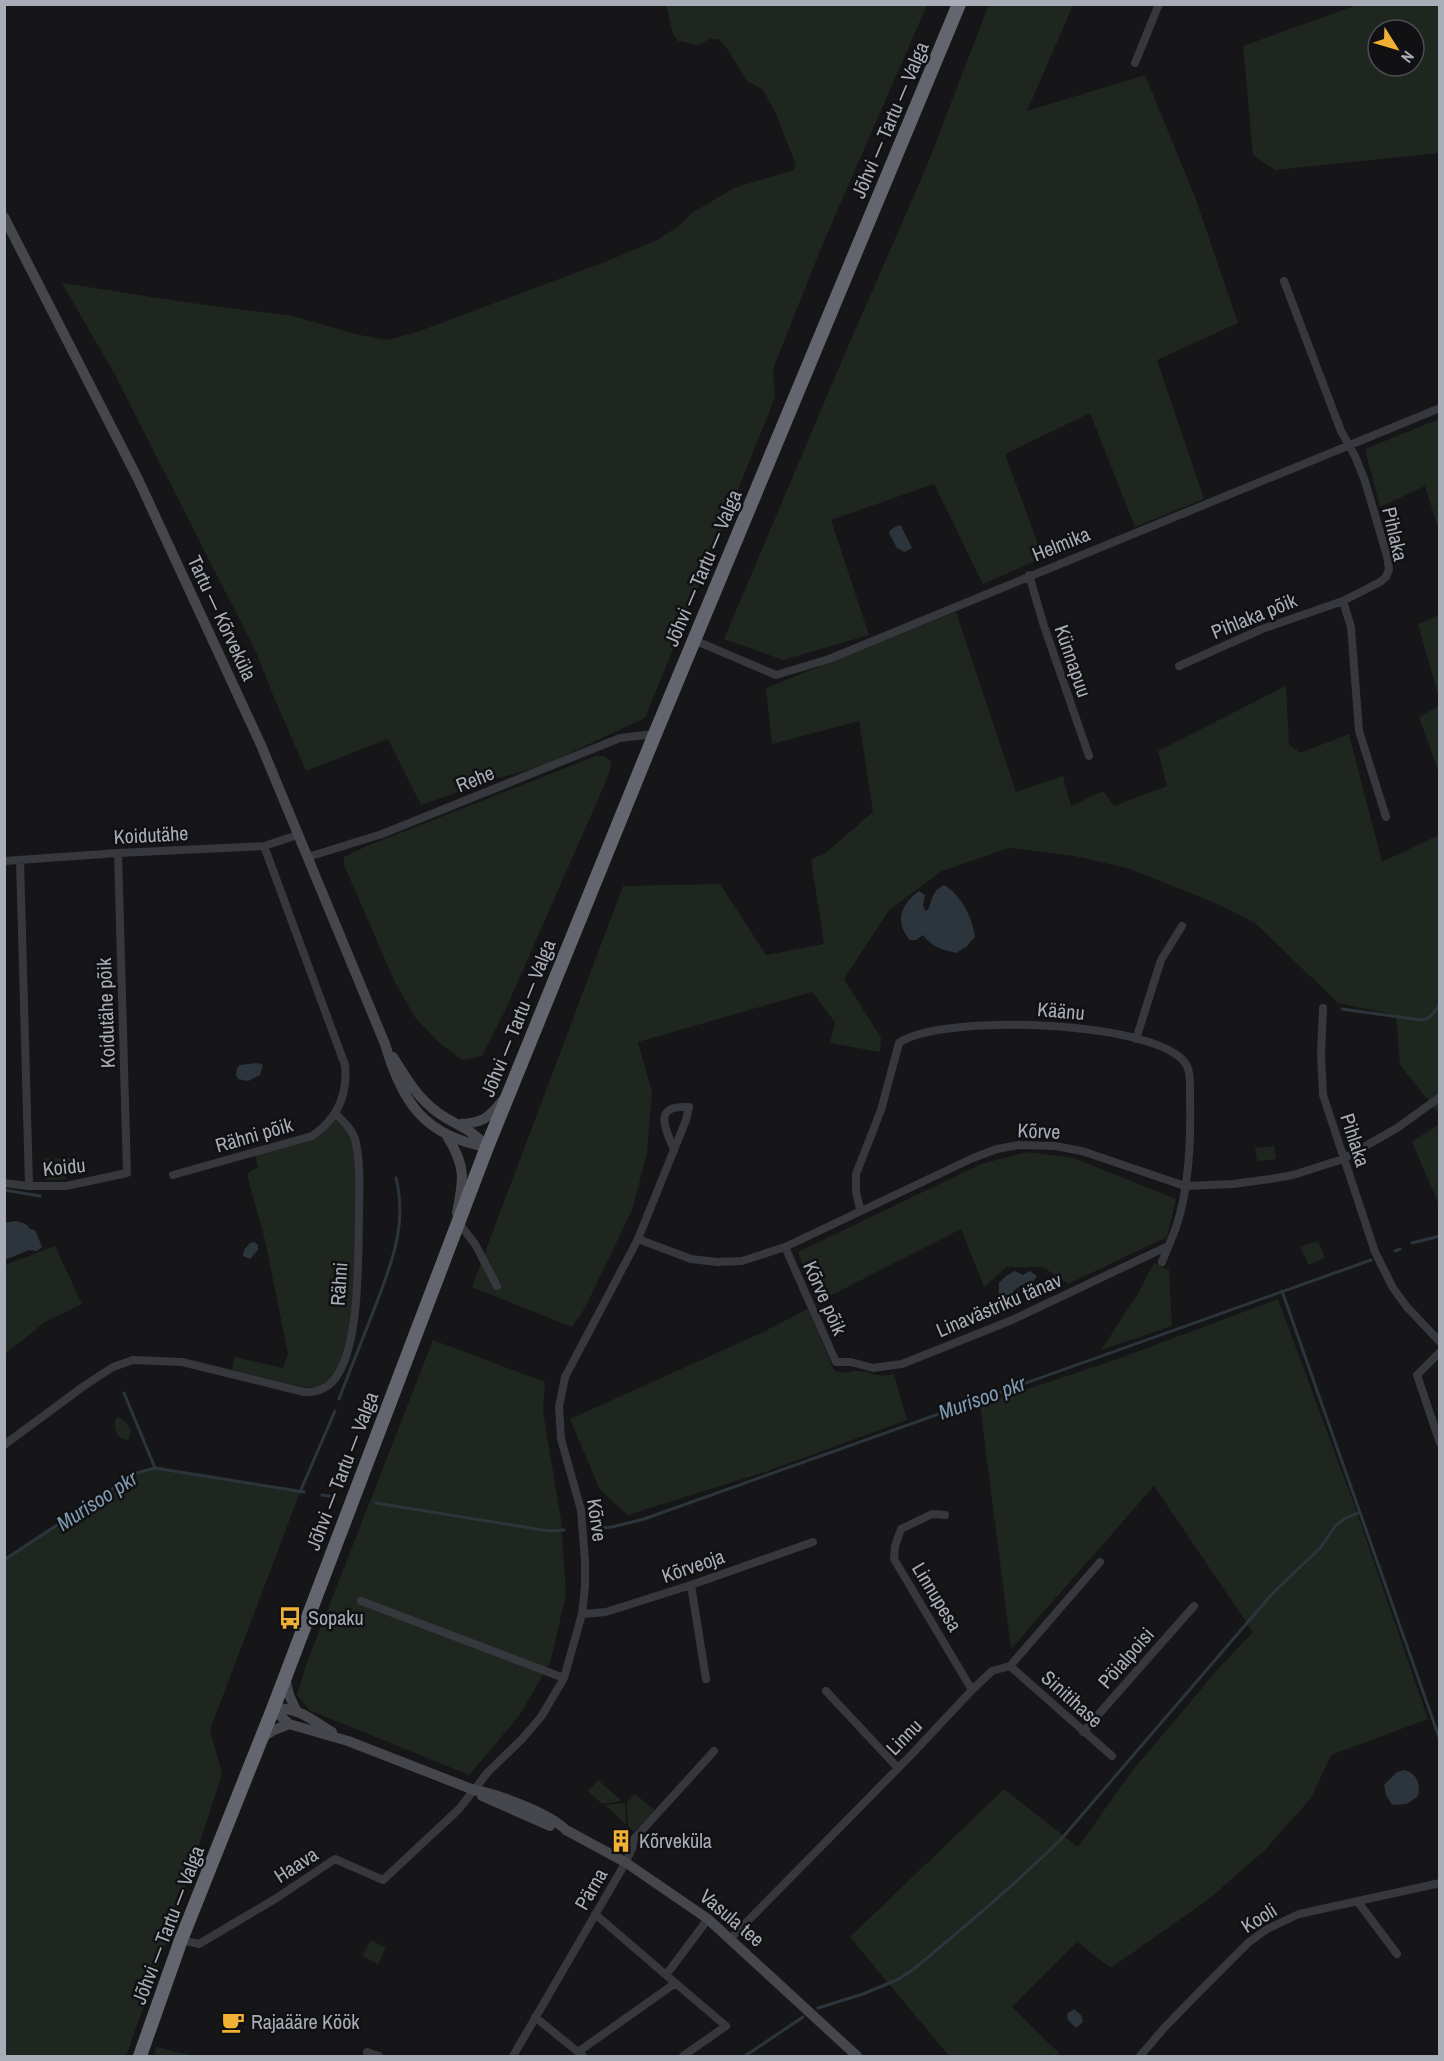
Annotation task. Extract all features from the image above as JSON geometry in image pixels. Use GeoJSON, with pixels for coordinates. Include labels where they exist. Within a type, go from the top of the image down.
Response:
{"type":"FeatureCollection","features":[{"type":"Feature","properties":{"kind":"highway","name":"Jõhvi — Tartu — Valga"},"geometry":{"type":"LineString","coordinates":[[140,2056],[181,1940],[273,1709],[487,1147],[655,734],[959,4]]}},
{"type":"Feature","properties":{"kind":"main road","name":"Tartu — Kõrveküla"},"geometry":{"type":"LineString","coordinates":[[4,217],[138,478],[261,745],[385,1044],[393,1070],[411,1105],[428,1123],[447,1136],[487,1147]]}},
{"type":"Feature","properties":{"kind":"main road","name":"Tartu — Kõrveküla"},"geometry":{"type":"LineString","coordinates":[[385,1044],[416,1093],[438,1112],[476,1134],[487,1147]]}},
{"type":"Feature","properties":{"kind":"main road"},"geometry":{"type":"LineString","coordinates":[[460,1124],[481,1122],[493,1113],[510,1091]]}},
{"type":"Feature","properties":{"kind":"main road"},"geometry":{"type":"LineString","coordinates":[[447,1136],[457,1151],[462,1165],[462,1187],[456,1228]]}},
{"type":"Feature","properties":{"kind":"main road"},"geometry":{"type":"LineString","coordinates":[[285,1677],[289,1695],[296,1710]]}},
{"type":"Feature","properties":{"kind":"main road","name":"Vasula tee"},"geometry":{"type":"LineString","coordinates":[[273,1709],[296,1710],[348,1741]]}},
{"type":"Feature","properties":{"kind":"main road","name":"Vasula tee"},"geometry":{"type":"LineString","coordinates":[[273,1709],[289,1724],[348,1741],[534,1811],[625,1862],[708,1918],[857,2056]]}},
{"type":"Feature","properties":{"kind":"main road"},"geometry":{"type":"LineString","coordinates":[[261,1738],[289,1724]]}},
{"type":"Feature","properties":{"kind":"street"},"geometry":{"type":"LineString","coordinates":[[1135,63],[1160,4]]}},
{"type":"Feature","properties":{"kind":"street","name":"Pihlaka"},"geometry":{"type":"LineString","coordinates":[[1284,281],[1341,431],[1355,456],[1365,481],[1389,569],[1386,577],[1380,582],[1343,601]]}},
{"type":"Feature","properties":{"kind":"street","name":"Helmika"},"geometry":{"type":"LineString","coordinates":[[694,640],[776,675],[829,659],[1440,408]]}},
{"type":"Feature","properties":{"kind":"street","name":"Künnapuu"},"geometry":{"type":"LineString","coordinates":[[1029,575],[1044,626],[1089,756]]}},
{"type":"Feature","properties":{"kind":"street"},"geometry":{"type":"LineString","coordinates":[[1343,601],[1351,627],[1359,731],[1386,817]]}},
{"type":"Feature","properties":{"kind":"street","name":"Pihlaka põik"},"geometry":{"type":"LineString","coordinates":[[1179,666],[1262,629],[1343,601]]}},
{"type":"Feature","properties":{"kind":"street","name":"Rehe"},"geometry":{"type":"LineString","coordinates":[[308,857],[382,834],[620,738],[655,734]]}},
{"type":"Feature","properties":{"kind":"street","name":"Koidutähe"},"geometry":{"type":"LineString","coordinates":[[4,861],[264,846],[298,835]]}},
{"type":"Feature","properties":{"kind":"street"},"geometry":{"type":"LineString","coordinates":[[264,846],[345,1065],[344,1093],[336,1114]]}},
{"type":"Feature","properties":{"kind":"street","name":"Koidutähe põik"},"geometry":{"type":"LineString","coordinates":[[118,853],[127,1173]]}},
{"type":"Feature","properties":{"kind":"street"},"geometry":{"type":"LineString","coordinates":[[21,860],[29,1186]]}},
{"type":"Feature","properties":{"kind":"street"},"geometry":{"type":"LineString","coordinates":[[1136,1040],[1161,960],[1182,926]]}},
{"type":"Feature","properties":{"kind":"street","name":"Pihlaka"},"geometry":{"type":"LineString","coordinates":[[1323,1008],[1321,1054],[1323,1095],[1375,1252],[1386,1277],[1407,1307],[1440,1342]]}},
{"type":"Feature","properties":{"kind":"street","name":"Käänu"},"geometry":{"type":"LineString","coordinates":[[860,1209],[856,1192],[856,1174],[881,1110],[899,1043],[907,1037],[935,1030],[995,1024],[1046,1025],[1104,1032],[1168,1050],[1182,1057],[1189,1068],[1191,1117],[1185,1185],[1178,1223],[1162,1262]]}},
{"type":"Feature","properties":{"kind":"street","name":"Kõrve"},"geometry":{"type":"LineString","coordinates":[[638,1239],[691,1259],[742,1262],[785,1247],[860,1209],[973,1158],[998,1149],[1019,1145],[1055,1146],[1082,1151],[1185,1185],[1233,1184],[1293,1175],[1343,1159],[1397,1128],[1440,1097]]}},
{"type":"Feature","properties":{"kind":"street","name":"Kõrve"},"geometry":{"type":"LineString","coordinates":[[474,1790],[541,1717],[564,1678],[582,1614],[585,1587],[580,1510],[561,1439],[560,1407],[565,1377],[638,1239],[686,1120],[689,1107],[675,1107],[666,1112],[663,1118],[674,1149]]}},
{"type":"Feature","properties":{"kind":"street","name":"Rähni põik"},"geometry":{"type":"LineString","coordinates":[[173,1175],[312,1136],[324,1128],[336,1114]]}},
{"type":"Feature","properties":{"kind":"street","name":"Rähni"},"geometry":{"type":"LineString","coordinates":[[4,1445],[84,1386],[113,1367],[133,1360],[182,1362],[304,1392],[328,1387],[338,1375],[347,1354],[355,1306],[358,1258],[359,1172],[356,1141],[351,1130],[336,1114]]}},
{"type":"Feature","properties":{"kind":"street","name":"Koidu"},"geometry":{"type":"LineString","coordinates":[[4,1183],[66,1186],[127,1173]]}},
{"type":"Feature","properties":{"kind":"street"},"geometry":{"type":"LineString","coordinates":[[456,1228],[475,1244],[497,1286]]}},
{"type":"Feature","properties":{"kind":"street","name":"Linavästriku tänav"},"geometry":{"type":"LineString","coordinates":[[836,1362],[851,1362],[873,1368],[902,1364],[1012,1320],[1168,1246]]}},
{"type":"Feature","properties":{"kind":"street","name":"Kõrve põik"},"geometry":{"type":"LineString","coordinates":[[785,1247],[836,1362]]}},
{"type":"Feature","properties":{"kind":"street"},"geometry":{"type":"LineString","coordinates":[[1440,1352],[1417,1375],[1440,1443]]}},
{"type":"Feature","properties":{"kind":"street","name":"Linnupesa"},"geometry":{"type":"LineString","coordinates":[[945,1515],[932,1514],[901,1529],[895,1546],[894,1559],[972,1690]]}},
{"type":"Feature","properties":{"kind":"street","name":"Kõrveoja"},"geometry":{"type":"LineString","coordinates":[[582,1614],[606,1612],[813,1542]]}},
{"type":"Feature","properties":{"kind":"street","name":"Linnu"},"geometry":{"type":"LineString","coordinates":[[731,1938],[972,1690],[992,1671],[1010,1666],[1100,1562]]}},
{"type":"Feature","properties":{"kind":"street"},"geometry":{"type":"LineString","coordinates":[[691,1585],[706,1679]]}},
{"type":"Feature","properties":{"kind":"street"},"geometry":{"type":"LineString","coordinates":[[361,1601],[564,1678]]}},
{"type":"Feature","properties":{"kind":"street","name":"Pöialpoisi"},"geometry":{"type":"LineString","coordinates":[[1083,1732],[1194,1606]]}},
{"type":"Feature","properties":{"kind":"street","name":"Sinitihase"},"geometry":{"type":"LineString","coordinates":[[1010,1666],[1112,1756]]}},
{"type":"Feature","properties":{"kind":"street"},"geometry":{"type":"LineString","coordinates":[[826,1691],[898,1768]]}},
{"type":"Feature","properties":{"kind":"street","name":"Pärna"},"geometry":{"type":"LineString","coordinates":[[513,2056],[625,1862],[634,1839],[714,1751]]}},
{"type":"Feature","properties":{"kind":"street","name":"Haava"},"geometry":{"type":"LineString","coordinates":[[181,1940],[199,1944],[275,1899],[335,1859],[383,1880],[459,1809],[474,1790]]}},
{"type":"Feature","properties":{"kind":"street","name":"Kooli"},"geometry":{"type":"LineString","coordinates":[[1140,2056],[1165,2026],[1249,1942],[1267,1929],[1299,1914],[1440,1882]]}},
{"type":"Feature","properties":{"kind":"street"},"geometry":{"type":"LineString","coordinates":[[1358,1902],[1396,1954]]}},
{"type":"Feature","properties":{"kind":"street"},"geometry":{"type":"LineString","coordinates":[[595,1914],[674,1984],[726,2026],[683,2056]]}},
{"type":"Feature","properties":{"kind":"street"},"geometry":{"type":"LineString","coordinates":[[666,1975],[708,1918]]}},
{"type":"Feature","properties":{"kind":"street"},"geometry":{"type":"LineString","coordinates":[[535,2018],[581,2054],[674,1984]]}},
{"type":"Feature","properties":{"kind":"street"},"geometry":{"type":"LineString","coordinates":[[368,2052],[379,2056]]}},
{"type":"Feature","properties":{"kind":"shaded area"},"geometry":{"type":"Polygon","coordinates":[[[989,4],[1073,5],[1027,111],[1145,75],[1195,197],[1238,323],[1157,360],[1204,499],[1135,527],[1090,413],[1005,454],[1043,558],[983,584],[934,484],[831,520],[869,635],[783,660],[724,639],[926,168],[989,4]]]}},
{"type":"Feature","properties":{"kind":"shaded area"},"geometry":{"type":"Polygon","coordinates":[[[666,5],[927,5],[821,248],[773,369],[775,397],[645,718],[542,766],[495,779],[421,805],[388,739],[306,771],[256,652],[115,375],[62,283],[293,316],[360,335],[387,340],[417,332],[605,262],[657,240],[677,227],[692,213],[734,188],[793,170],[796,165],[776,114],[763,90],[747,81],[728,50],[718,39],[710,39],[697,45],[678,41],[673,34],[666,5]]]}},
{"type":"Feature","properties":{"kind":"shaded area"},"geometry":{"type":"Polygon","coordinates":[[[1357,5],[1439,5],[1439,153],[1275,170],[1253,155],[1243,46],[1357,5]]]}},
{"type":"Feature","properties":{"kind":"shaded area"},"geometry":{"type":"Polygon","coordinates":[[[1439,419],[1439,531],[1425,486],[1380,507],[1365,449],[1439,419]]]}},
{"type":"Feature","properties":{"kind":"shaded area"},"geometry":{"type":"Polygon","coordinates":[[[899,525],[912,548],[905,552],[897,548],[889,533],[899,525]]]}},
{"type":"Feature","properties":{"kind":"shaded area"},"geometry":{"type":"Polygon","coordinates":[[[956,612],[1016,792],[1063,776],[1071,806],[1103,791],[1114,806],[1167,786],[1158,751],[1286,686],[1289,744],[1300,753],[1349,734],[1382,862],[1439,835],[1439,1114],[1400,1065],[1396,1015],[1338,1003],[1255,923],[1213,902],[1127,868],[1074,856],[1009,848],[942,871],[889,910],[844,979],[881,1038],[880,1052],[830,1043],[835,1022],[812,992],[638,1042],[652,1092],[647,1154],[632,1210],[585,1308],[572,1327],[472,1287],[623,886],[720,884],[766,955],[824,944],[811,859],[824,854],[873,812],[859,721],[772,744],[766,688],[956,612]]]}},
{"type":"Feature","properties":{"kind":"shaded area"},"geometry":{"type":"Polygon","coordinates":[[[1439,615],[1439,698],[1418,624],[1439,615]]]}},
{"type":"Feature","properties":{"kind":"shaded area"},"geometry":{"type":"Polygon","coordinates":[[[1439,706],[1439,773],[1419,717],[1439,706]]]}},
{"type":"Feature","properties":{"kind":"shaded area"},"geometry":{"type":"Polygon","coordinates":[[[596,756],[604,756],[612,762],[607,779],[504,1013],[482,1056],[462,1060],[438,1042],[414,1016],[394,980],[344,865],[344,857],[596,756]]]}},
{"type":"Feature","properties":{"kind":"shaded area"},"geometry":{"type":"Polygon","coordinates":[[[944,885],[961,901],[975,937],[966,947],[956,953],[938,947],[923,935],[916,940],[910,940],[902,927],[904,907],[913,896],[919,891],[925,895],[923,905],[925,910],[928,910],[935,892],[944,885]]]}},
{"type":"Feature","properties":{"kind":"shaded area"},"geometry":{"type":"Polygon","coordinates":[[[257,1063],[263,1065],[260,1075],[248,1081],[238,1079],[237,1068],[240,1065],[257,1063]]]}},
{"type":"Feature","properties":{"kind":"shaded area"},"geometry":{"type":"Polygon","coordinates":[[[336,1114],[356,1141],[358,1258],[347,1354],[328,1387],[304,1387],[232,1370],[234,1357],[283,1368],[288,1354],[265,1240],[247,1175],[258,1168],[255,1152],[312,1136],[336,1114]]]}},
{"type":"Feature","properties":{"kind":"shaded area"},"geometry":{"type":"Polygon","coordinates":[[[1439,1124],[1439,1220],[1437,1200],[1412,1142],[1439,1124]]]}},
{"type":"Feature","properties":{"kind":"shaded area"},"geometry":{"type":"Polygon","coordinates":[[[1274,1146],[1276,1159],[1257,1161],[1255,1148],[1274,1146]]]}},
{"type":"Feature","properties":{"kind":"shaded area"},"geometry":{"type":"Polygon","coordinates":[[[1026,1152],[1074,1158],[1176,1199],[1167,1237],[1068,1284],[1043,1267],[1007,1267],[984,1287],[961,1229],[818,1302],[798,1252],[981,1164],[1026,1152]]]}},
{"type":"Feature","properties":{"kind":"shaded area"},"geometry":{"type":"Polygon","coordinates":[[[72,1158],[73,1165],[65,1166],[66,1179],[45,1180],[44,1159],[72,1158]]]}},
{"type":"Feature","properties":{"kind":"shaded area"},"geometry":{"type":"Polygon","coordinates":[[[14,1221],[24,1223],[30,1229],[35,1230],[42,1247],[37,1251],[29,1250],[5,1260],[5,1223],[14,1221]]]}},
{"type":"Feature","properties":{"kind":"shaded area"},"geometry":{"type":"Polygon","coordinates":[[[1318,1241],[1325,1258],[1309,1265],[1300,1247],[1318,1241]]]}},
{"type":"Feature","properties":{"kind":"shaded area"},"geometry":{"type":"Polygon","coordinates":[[[254,1242],[258,1245],[258,1250],[250,1259],[243,1256],[244,1250],[254,1242]]]}},
{"type":"Feature","properties":{"kind":"shaded area"},"geometry":{"type":"Polygon","coordinates":[[[55,1246],[82,1304],[45,1322],[5,1354],[5,1265],[55,1246]]]}},
{"type":"Feature","properties":{"kind":"shaded area"},"geometry":{"type":"Polygon","coordinates":[[[1154,1263],[1169,1270],[1172,1326],[1101,1350],[1137,1295],[1154,1263]]]}},
{"type":"Feature","properties":{"kind":"shaded area"},"geometry":{"type":"Polygon","coordinates":[[[1015,1271],[1023,1275],[1030,1271],[1037,1276],[1032,1283],[1021,1285],[1014,1291],[1004,1312],[1001,1311],[999,1304],[999,1283],[1015,1271]]]}},
{"type":"Feature","properties":{"kind":"shaded area"},"geometry":{"type":"Polygon","coordinates":[[[1278,1299],[1355,1507],[1428,1719],[1331,1755],[1311,1798],[1264,1851],[1210,1898],[1111,1968],[1077,1942],[1012,2007],[1059,2053],[1055,2056],[949,2056],[850,1937],[1004,1789],[1078,1847],[1132,1771],[1219,1668],[1253,1632],[1154,1486],[1011,1649],[980,1405],[1112,1361],[1278,1299]]]}},
{"type":"Feature","properties":{"kind":"shaded area"},"geometry":{"type":"Polygon","coordinates":[[[808,1309],[834,1370],[845,1373],[859,1371],[879,1375],[894,1374],[907,1420],[768,1471],[628,1515],[600,1490],[570,1419],[761,1333],[808,1309]]]}},
{"type":"Feature","properties":{"kind":"shaded area"},"geometry":{"type":"Polygon","coordinates":[[[433,1340],[545,1382],[543,1411],[561,1519],[566,1595],[550,1663],[519,1716],[469,1775],[309,1710],[297,1695],[306,1665],[433,1340]]]}},
{"type":"Feature","properties":{"kind":"shaded area"},"geometry":{"type":"Polygon","coordinates":[[[117,1417],[124,1420],[128,1426],[130,1437],[128,1440],[121,1438],[116,1432],[117,1417]]]}},
{"type":"Feature","properties":{"kind":"shaded area"},"geometry":{"type":"Polygon","coordinates":[[[155,1468],[300,1492],[210,1730],[222,1774],[179,1907],[126,2056],[5,2056],[5,1560],[136,1473],[155,1468]]]}},
{"type":"Feature","properties":{"kind":"shaded area"},"geometry":{"type":"Polygon","coordinates":[[[1405,1770],[1413,1774],[1417,1780],[1418,1796],[1407,1804],[1392,1805],[1386,1795],[1384,1785],[1397,1772],[1405,1770]]]}},
{"type":"Feature","properties":{"kind":"shaded area"},"geometry":{"type":"Polygon","coordinates":[[[598,1780],[622,1801],[602,1804],[588,1791],[598,1780]]]}},
{"type":"Feature","properties":{"kind":"shaded area"},"geometry":{"type":"Polygon","coordinates":[[[635,1794],[655,1810],[634,1832],[628,1826],[627,1803],[635,1794]]]}},
{"type":"Feature","properties":{"kind":"shaded area"},"geometry":{"type":"Polygon","coordinates":[[[625,1804],[626,1824],[605,1805],[625,1804]]]}},
{"type":"Feature","properties":{"kind":"shaded area"},"geometry":{"type":"Polygon","coordinates":[[[371,1940],[386,1948],[378,1964],[362,1956],[371,1940]]]}},
{"type":"Feature","properties":{"kind":"shaded area"},"geometry":{"type":"Polygon","coordinates":[[[1074,2009],[1081,2015],[1083,2022],[1076,2028],[1068,2020],[1067,2014],[1074,2009]]]}},
{"type":"Feature","properties":{"kind":"shaded area"},"geometry":{"type":"Polygon","coordinates":[[[156,2047],[194,2056],[154,2056],[156,2047]]]}},
{"type":"Feature","properties":{"kind":"waterway"},"geometry":{"type":"LineString","coordinates":[[1342,1009],[1421,1020],[1429,1018],[1440,1005]]}},
{"type":"Feature","properties":{"kind":"waterway"},"geometry":{"type":"LineString","coordinates":[[339,1399],[391,1263],[400,1213],[396,1178]]}},
{"type":"Feature","properties":{"kind":"waterway"},"geometry":{"type":"LineString","coordinates":[[4,1190],[40,1196]]}},
{"type":"Feature","properties":{"kind":"waterway","name":"Murisoo pkr"},"geometry":{"type":"LineString","coordinates":[[1412,1243],[1440,1236]]}},
{"type":"Feature","properties":{"kind":"waterway","name":"Murisoo pkr"},"geometry":{"type":"LineString","coordinates":[[1395,1251],[1400,1249]]}},
{"type":"Feature","properties":{"kind":"waterway","name":"Murisoo pkr"},"geometry":{"type":"LineString","coordinates":[[590,1529],[612,1527],[644,1519],[1371,1260]]}},
{"type":"Feature","properties":{"kind":"waterway"},"geometry":{"type":"LineString","coordinates":[[1282,1291],[1440,1740]]}},
{"type":"Feature","properties":{"kind":"waterway"},"geometry":{"type":"LineString","coordinates":[[124,1393],[155,1468]]}},
{"type":"Feature","properties":{"kind":"waterway"},"geometry":{"type":"LineString","coordinates":[[300,1492],[335,1411]]}},
{"type":"Feature","properties":{"kind":"waterway","name":"Murisoo pkr"},"geometry":{"type":"LineString","coordinates":[[4,1560],[136,1473],[155,1468],[304,1492]]}},
{"type":"Feature","properties":{"kind":"waterway","name":"Murisoo pkr"},"geometry":{"type":"LineString","coordinates":[[322,1495],[336,1497]]}},
{"type":"Feature","properties":{"kind":"waterway","name":"Murisoo pkr"},"geometry":{"type":"LineString","coordinates":[[376,1503],[549,1531],[564,1530]]}},
{"type":"Feature","properties":{"kind":"waterway"},"geometry":{"type":"LineString","coordinates":[[818,2008],[863,1994],[899,1979],[914,1969],[1027,1871],[1063,1837],[1271,1595],[1321,1547],[1336,1525],[1360,1512]]}},
{"type":"Feature","properties":{"kind":"waterway"},"geometry":{"type":"LineString","coordinates":[[745,2056],[803,2017]]}},
{"type":"Feature","properties":{"kind":"place","name":"Sopaku"},"geometry":{"type":"Point","coordinates":[290,1618]}},
{"type":"Feature","properties":{"kind":"place","name":"Kõrveküla"},"geometry":{"type":"Point","coordinates":[621,1841]}},
{"type":"Feature","properties":{"kind":"place","name":"Rajaääre Köök"},"geometry":{"type":"Point","coordinates":[233,2022]}}]}
